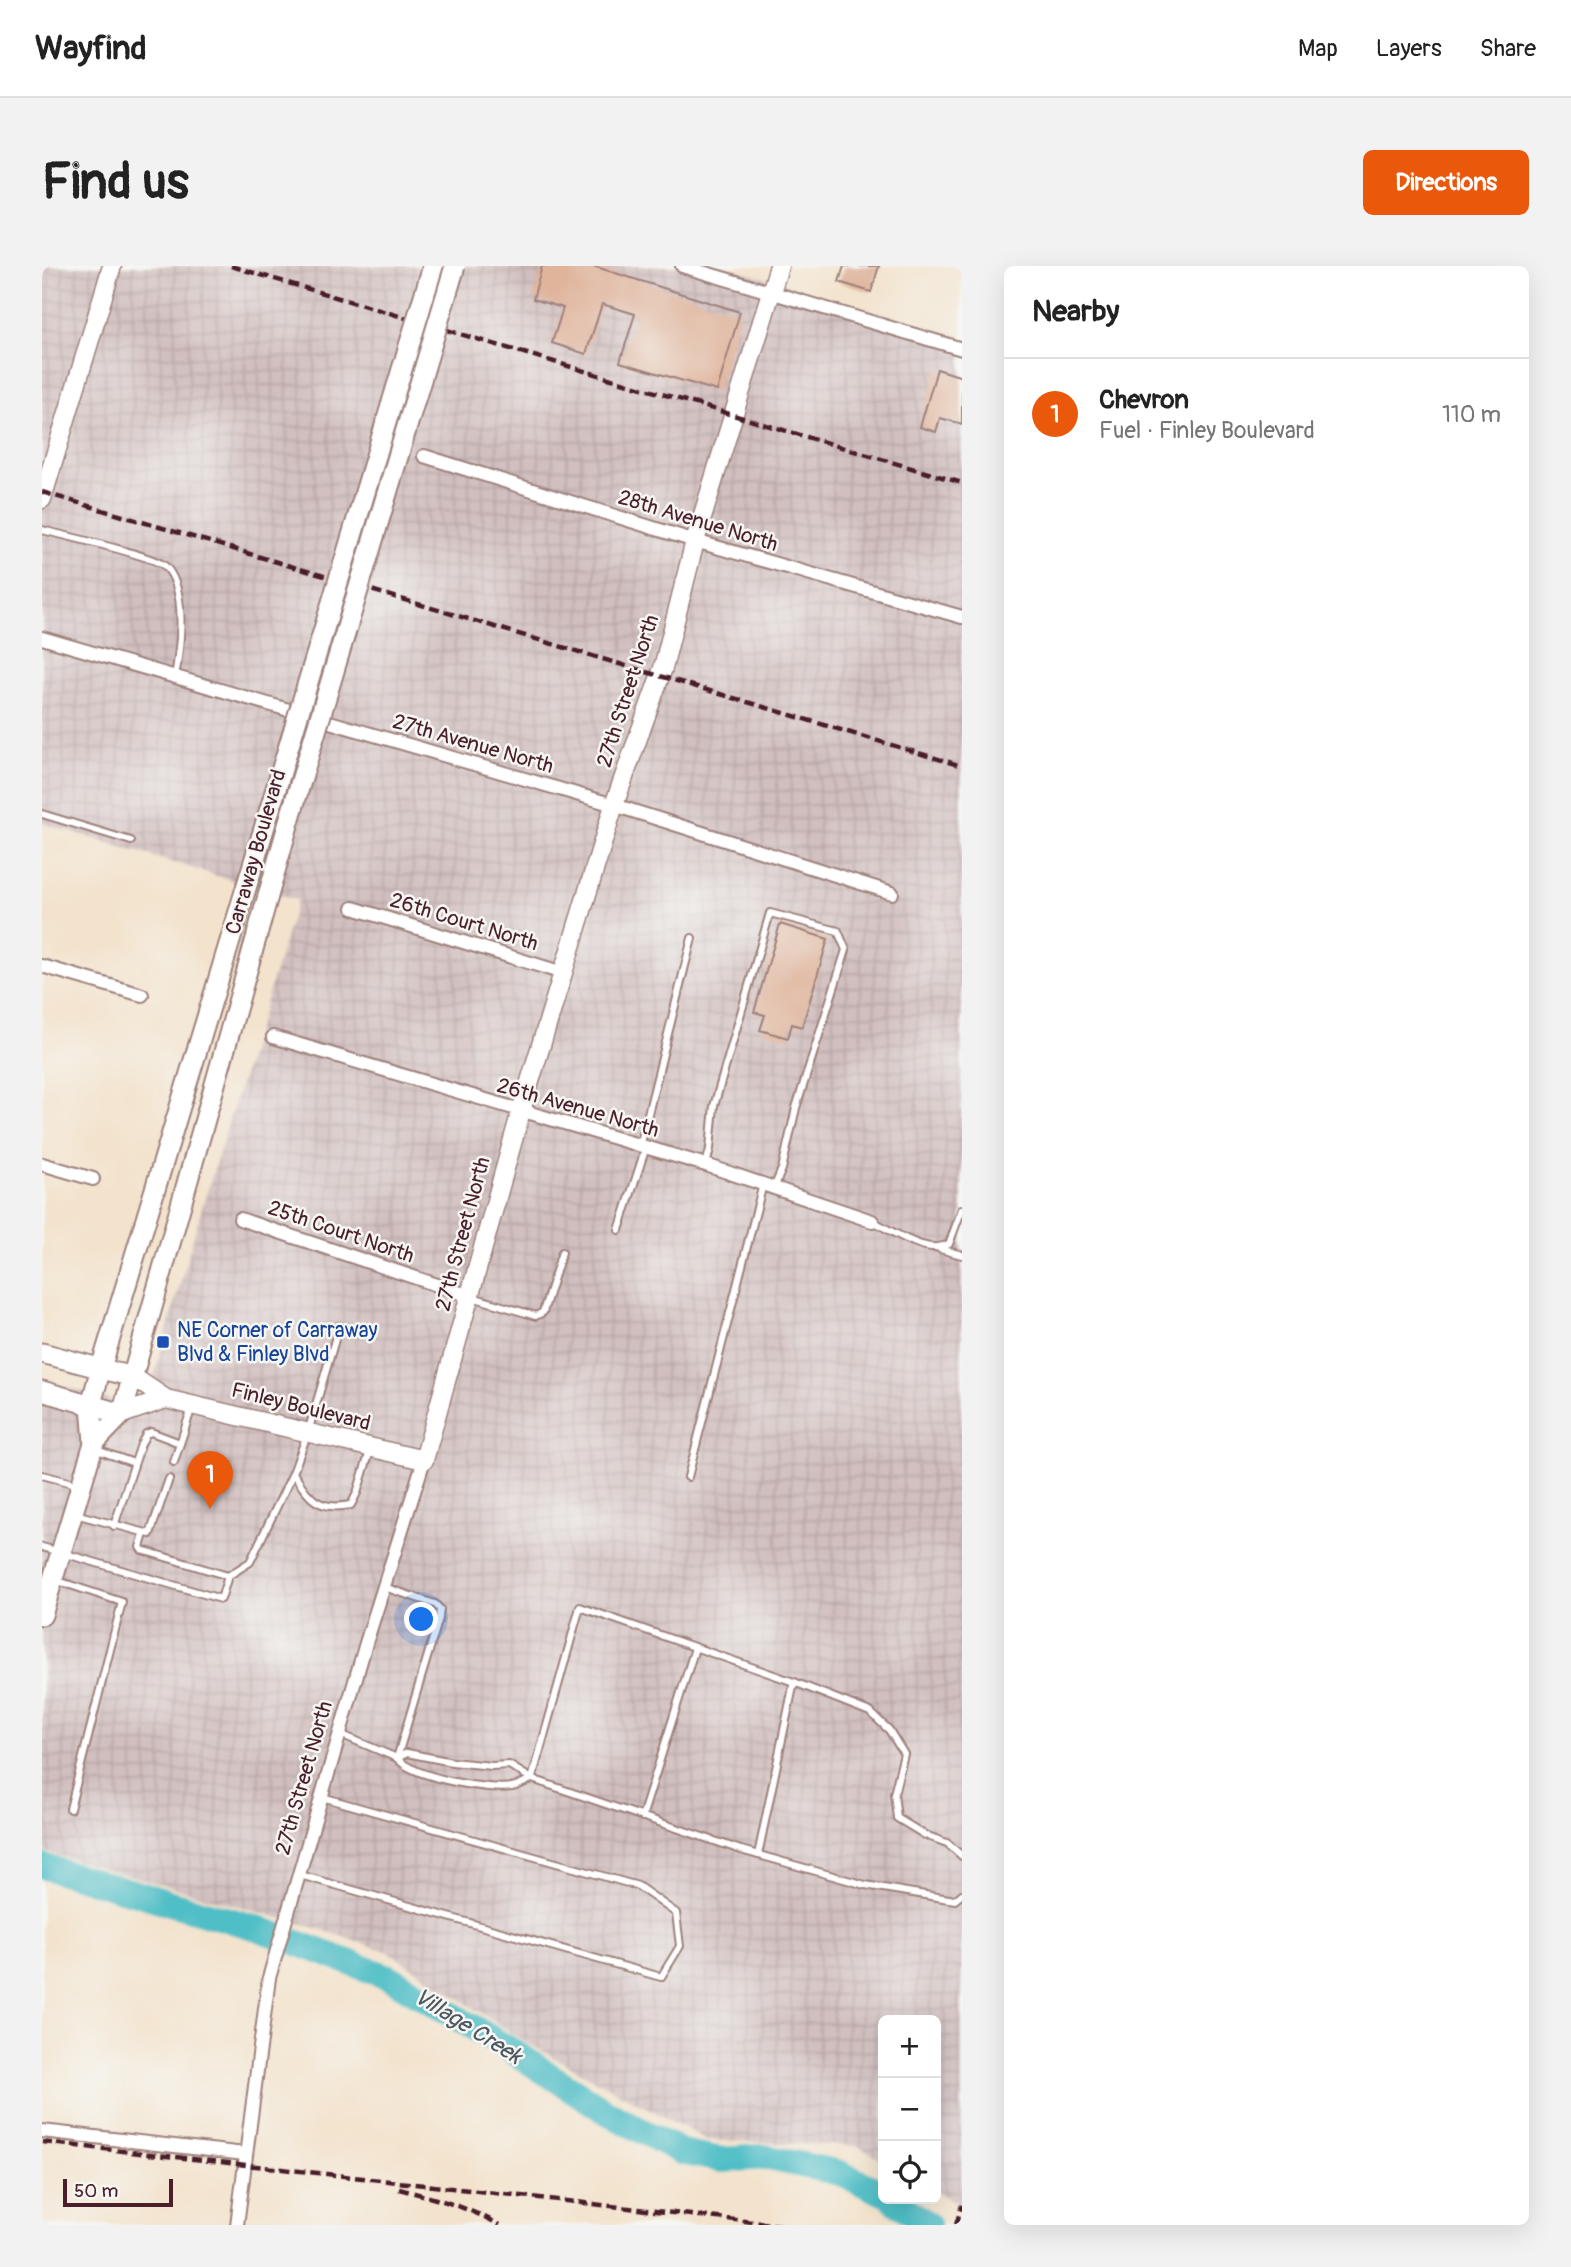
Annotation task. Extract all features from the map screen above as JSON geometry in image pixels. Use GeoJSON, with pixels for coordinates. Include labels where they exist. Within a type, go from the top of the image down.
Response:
{"type":"FeatureCollection","features":[{"type":"Feature","properties":{"kind":"main road","name":"Carraway Boulevard"},"geometry":{"type":"LineString","coordinates":[[42,1615],[93,1446],[91,1404],[101,1368],[433,266]]}},
{"type":"Feature","properties":{"kind":"main road","name":"Carraway Boulevard"},"geometry":{"type":"LineString","coordinates":[[93,1446],[122,1414],[290,818],[455,266]]}},
{"type":"Feature","properties":{"kind":"main road","name":"Finley Boulevard"},"geometry":{"type":"LineString","coordinates":[[42,1353],[133,1377]]}},
{"type":"Feature","properties":{"kind":"main road"},"geometry":{"type":"LineString","coordinates":[[42,1391],[122,1414]]}},
{"type":"Feature","properties":{"kind":"street"},"geometry":{"type":"LineString","coordinates":[[42,499],[112,266]]}},
{"type":"Feature","properties":{"kind":"street"},"geometry":{"type":"LineString","coordinates":[[682,266],[962,349]]}},
{"type":"Feature","properties":{"kind":"street","name":"27th Street North"},"geometry":{"type":"LineString","coordinates":[[237,2225],[269,1978],[384,1587],[424,1461],[520,1111],[614,806],[663,668],[695,541],[779,266]]}},
{"type":"Feature","properties":{"kind":"street","name":"28th Avenue North"},"geometry":{"type":"LineString","coordinates":[[424,456],[695,541],[962,617]]}},
{"type":"Feature","properties":{"kind":"street","name":"27th Avenue North"},"geometry":{"type":"LineString","coordinates":[[42,638],[614,806],[892,893]]}},
{"type":"Feature","properties":{"kind":"street","name":"26th Court North"},"geometry":{"type":"LineString","coordinates":[[354,908],[563,973]]}},
{"type":"Feature","properties":{"kind":"street"},"geometry":{"type":"LineString","coordinates":[[42,966],[142,995]]}},
{"type":"Feature","properties":{"kind":"street","name":"26th Avenue North"},"geometry":{"type":"LineString","coordinates":[[273,1037],[706,1165],[872,1221]]}},
{"type":"Feature","properties":{"kind":"street"},"geometry":{"type":"LineString","coordinates":[[42,1164],[93,1179]]}},
{"type":"Feature","properties":{"kind":"street","name":"25th Court North"},"geometry":{"type":"LineString","coordinates":[[240,1219],[470,1296]]}},
{"type":"Feature","properties":{"kind":"street","name":"Finley Boulevard"},"geometry":{"type":"LineString","coordinates":[[133,1377],[166,1399],[424,1461]]}},
{"type":"Feature","properties":{"kind":"street"},"geometry":{"type":"LineString","coordinates":[[122,1414],[166,1399]]}},
{"type":"Feature","properties":{"kind":"street"},"geometry":{"type":"LineString","coordinates":[[42,2131],[245,2154]]}},
{"type":"Feature","properties":{"kind":"lane"},"geometry":{"type":"LineString","coordinates":[[42,530],[165,565],[176,586],[180,621],[180,651],[175,677]]}},
{"type":"Feature","properties":{"kind":"lane"},"geometry":{"type":"LineString","coordinates":[[42,814],[131,841]]}},
{"type":"Feature","properties":{"kind":"lane"},"geometry":{"type":"LineString","coordinates":[[688,1477],[769,1186],[782,1170],[796,1108],[846,950],[838,931],[770,913],[714,1106],[706,1165]]}},
{"type":"Feature","properties":{"kind":"lane"},"geometry":{"type":"LineString","coordinates":[[620,1230],[643,1147],[692,938]]}},
{"type":"Feature","properties":{"kind":"lane"},"geometry":{"type":"LineString","coordinates":[[940,1249],[949,1244],[962,1209]]}},
{"type":"Feature","properties":{"kind":"lane"},"geometry":{"type":"LineString","coordinates":[[872,1221],[923,1247],[962,1255]]}},
{"type":"Feature","properties":{"kind":"lane"},"geometry":{"type":"LineString","coordinates":[[470,1296],[536,1316],[543,1312],[562,1252]]}},
{"type":"Feature","properties":{"kind":"lane"},"geometry":{"type":"LineString","coordinates":[[42,1547],[221,1599],[228,1576],[250,1562],[293,1473],[339,1326]]}},
{"type":"Feature","properties":{"kind":"lane"},"geometry":{"type":"LineString","coordinates":[[174,1462],[192,1405]]}},
{"type":"Feature","properties":{"kind":"lane"},"geometry":{"type":"LineString","coordinates":[[114,1525],[146,1434],[151,1432],[180,1443]]}},
{"type":"Feature","properties":{"kind":"lane"},"geometry":{"type":"LineString","coordinates":[[93,1446],[134,1463]]}},
{"type":"Feature","properties":{"kind":"lane"},"geometry":{"type":"LineString","coordinates":[[293,1473],[309,1498],[335,1508],[351,1505],[358,1493],[371,1448]]}},
{"type":"Feature","properties":{"kind":"lane"},"geometry":{"type":"LineString","coordinates":[[42,1475],[81,1486]]}},
{"type":"Feature","properties":{"kind":"lane"},"geometry":{"type":"LineString","coordinates":[[73,1514],[150,1534],[169,1479]]}},
{"type":"Feature","properties":{"kind":"lane"},"geometry":{"type":"LineString","coordinates":[[144,1534],[140,1547],[142,1550],[228,1576]]}},
{"type":"Feature","properties":{"kind":"lane"},"geometry":{"type":"LineString","coordinates":[[53,1579],[122,1602],[70,1809]]}},
{"type":"Feature","properties":{"kind":"lane"},"geometry":{"type":"LineString","coordinates":[[384,1587],[435,1604],[440,1609],[397,1758]]}},
{"type":"Feature","properties":{"kind":"lane"},"geometry":{"type":"LineString","coordinates":[[532,1779],[580,1607],[794,1682],[870,1712],[889,1730],[904,1754],[894,1794],[897,1818],[925,1835],[947,1843],[962,1856]]}},
{"type":"Feature","properties":{"kind":"lane"},"geometry":{"type":"LineString","coordinates":[[642,1817],[695,1648]]}},
{"type":"Feature","properties":{"kind":"lane"},"geometry":{"type":"LineString","coordinates":[[758,1855],[794,1682]]}},
{"type":"Feature","properties":{"kind":"lane"},"geometry":{"type":"LineString","coordinates":[[340,1734],[397,1758],[402,1764],[417,1771],[471,1786],[513,1787],[532,1779]]}},
{"type":"Feature","properties":{"kind":"lane"},"geometry":{"type":"LineString","coordinates":[[397,1758],[407,1753],[453,1762],[509,1765],[532,1779],[758,1855],[865,1885],[955,1900],[962,1894]]}},
{"type":"Feature","properties":{"kind":"lane"},"geometry":{"type":"LineString","coordinates":[[299,1875],[661,1977],[680,1946],[676,1913],[638,1886],[322,1797]]}},
{"type":"Feature","properties":{"kind":"shaded area"},"geometry":{"type":"Polygon","coordinates":[[[42,266],[724,266],[962,338],[962,2206],[941,2194],[941,2015],[878,2015],[878,2158],[858,2146],[707,2140],[525,2042],[389,1952],[313,1927],[42,1851],[42,1380],[144,1410],[199,1218],[297,900],[42,823],[42,266]]]}},
{"type":"Feature","properties":{"kind":"building"},"geometry":{"type":"Polygon","coordinates":[[[542,266],[593,266],[740,312],[717,391],[620,362],[635,314],[602,304],[586,354],[552,343],[563,308],[533,299],[542,266]]]}},
{"type":"Feature","properties":{"kind":"building"},"geometry":{"type":"Polygon","coordinates":[[[844,266],[879,266],[871,292],[839,282],[844,266]]]}},
{"type":"Feature","properties":{"kind":"building"},"geometry":{"type":"Polygon","coordinates":[[[937,369],[962,377],[962,424],[940,418],[936,432],[920,427],[937,369]]]}},
{"type":"Feature","properties":{"kind":"building"},"geometry":{"type":"Polygon","coordinates":[[[780,924],[828,939],[802,1027],[792,1024],[788,1038],[760,1030],[765,1015],[754,1012],[780,924]]]}},
{"type":"Feature","properties":{"kind":"waterway","name":"Village Creek"},"geometry":{"type":"LineString","coordinates":[[42,1866],[257,1928],[391,1978],[607,2112],[681,2152],[722,2160],[764,2157],[840,2173],[878,2191]]}},
{"type":"Feature","properties":{"kind":"waterway","name":"Village Creek"},"geometry":{"type":"LineString","coordinates":[[900,2204],[928,2225]]}},
{"type":"Feature","properties":{"kind":"railway"},"geometry":{"type":"LineString","coordinates":[[231,266],[962,483]]}},
{"type":"Feature","properties":{"kind":"railway"},"geometry":{"type":"LineString","coordinates":[[42,492],[962,766]]}},
{"type":"Feature","properties":{"kind":"railway"},"geometry":{"type":"LineString","coordinates":[[42,2142],[780,2225]]}},
{"type":"Feature","properties":{"kind":"railway"},"geometry":{"type":"LineString","coordinates":[[399,2189],[463,2208],[500,2225]]}},
{"type":"Feature","properties":{"kind":"railway"},"geometry":{"type":"LineString","coordinates":[[956,2225],[962,2205]]}},
{"type":"Feature","properties":{"kind":"place","name":"NE Corner of Carraway Blvd & Finley Blvd"},"geometry":{"type":"Point","coordinates":[163,1342]}},
{"type":"Feature","properties":{"kind":"place","name":"Chevron"},"geometry":{"type":"Point","coordinates":[210,1509]}}]}
